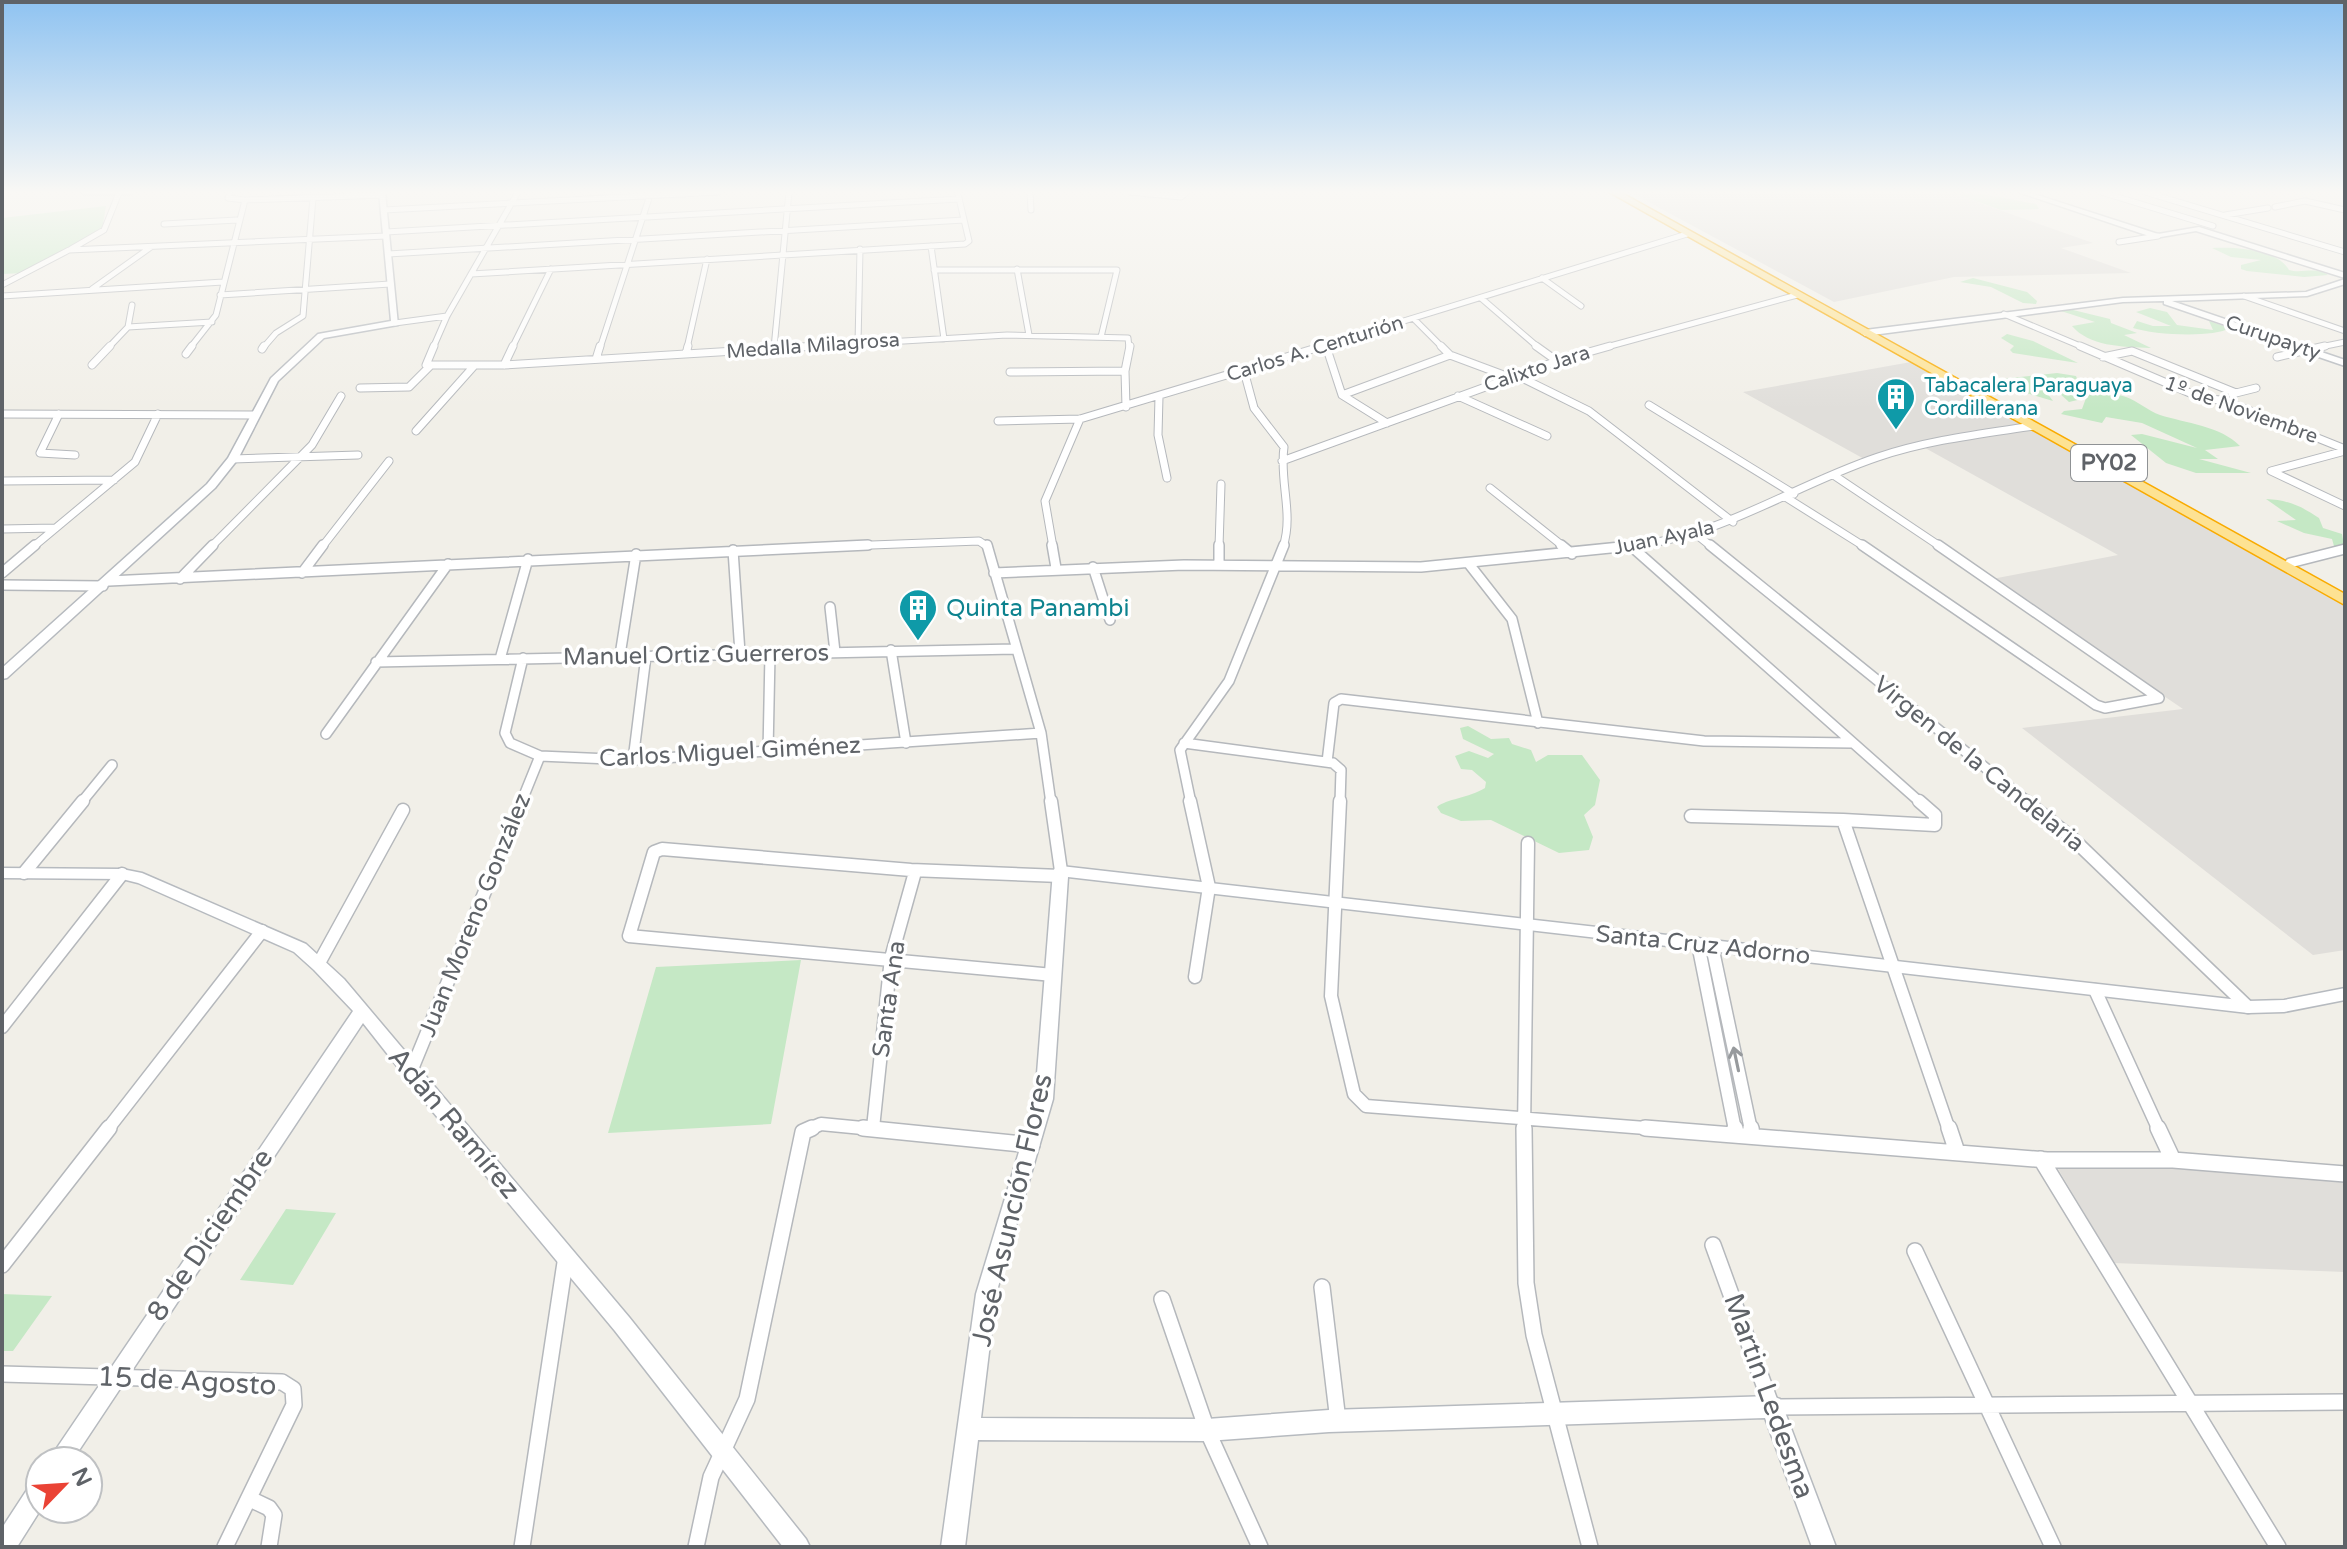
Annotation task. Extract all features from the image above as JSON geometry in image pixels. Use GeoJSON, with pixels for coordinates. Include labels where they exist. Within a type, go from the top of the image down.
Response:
{"type":"FeatureCollection","features":[{"type":"Feature","properties":{"kind":"highway","name":"PY02"},"geometry":{"type":"LineString","coordinates":[[1742,264],[2345,593]]}},
{"type":"Feature","properties":{"kind":"highway","name":"PY02"},"geometry":{"type":"LineString","coordinates":[[1750,264],[2345,600]]}},
{"type":"Feature","properties":{"kind":"street"},"geometry":{"type":"LineString","coordinates":[[2,285],[42,264]]}},
{"type":"Feature","properties":{"kind":"street"},"geometry":{"type":"LineString","coordinates":[[89,291],[126,264]]}},
{"type":"Feature","properties":{"kind":"street"},"geometry":{"type":"LineString","coordinates":[[186,354],[212,322],[227,264]]}},
{"type":"Feature","properties":{"kind":"street"},"geometry":{"type":"LineString","coordinates":[[262,349],[276,333],[303,316],[308,264]]}},
{"type":"Feature","properties":{"kind":"street"},"geometry":{"type":"LineString","coordinates":[[389,264],[395,323]]}},
{"type":"Feature","properties":{"kind":"street"},"geometry":{"type":"LineString","coordinates":[[360,388],[409,387],[428,366],[447,316],[477,264]]}},
{"type":"Feature","properties":{"kind":"street"},"geometry":{"type":"LineString","coordinates":[[471,274],[625,264]]}},
{"type":"Feature","properties":{"kind":"street"},"geometry":{"type":"LineString","coordinates":[[596,359],[630,264]]}},
{"type":"Feature","properties":{"kind":"street"},"geometry":{"type":"LineString","coordinates":[[686,354],[706,264]]}},
{"type":"Feature","properties":{"kind":"street"},"geometry":{"type":"LineString","coordinates":[[774,349],[784,264]]}},
{"type":"Feature","properties":{"kind":"street"},"geometry":{"type":"LineString","coordinates":[[858,344],[860,264]]}},
{"type":"Feature","properties":{"kind":"street"},"geometry":{"type":"LineString","coordinates":[[933,264],[944,339]]}},
{"type":"Feature","properties":{"kind":"street","name":"Carlos A. Centurión"},"geometry":{"type":"LineString","coordinates":[[998,421],[1080,419],[1126,407],[1587,264]]}},
{"type":"Feature","properties":{"kind":"street"},"geometry":{"type":"LineString","coordinates":[[2301,264],[2345,279]]}},
{"type":"Feature","properties":{"kind":"street"},"geometry":{"type":"LineString","coordinates":[[504,365],[551,269]]}},
{"type":"Feature","properties":{"kind":"street"},"geometry":{"type":"LineString","coordinates":[[1017,269],[1029,335]]}},
{"type":"Feature","properties":{"kind":"street"},"geometry":{"type":"LineString","coordinates":[[934,270],[1117,270],[1101,337]]}},
{"type":"Feature","properties":{"kind":"street"},"geometry":{"type":"LineString","coordinates":[[1542,278],[1581,306]]}},
{"type":"Feature","properties":{"kind":"street"},"geometry":{"type":"LineString","coordinates":[[1870,332],[2154,298],[2307,294],[2345,279]]}},
{"type":"Feature","properties":{"kind":"street"},"geometry":{"type":"LineString","coordinates":[[2,296],[223,282]]}},
{"type":"Feature","properties":{"kind":"street"},"geometry":{"type":"LineString","coordinates":[[220,295],[390,284]]}},
{"type":"Feature","properties":{"kind":"street","name":"Calixto Jara"},"geometry":{"type":"LineString","coordinates":[[1282,461],[1557,361],[1797,295]]}},
{"type":"Feature","properties":{"kind":"street"},"geometry":{"type":"LineString","coordinates":[[2244,296],[2345,331]]}},
{"type":"Feature","properties":{"kind":"street"},"geometry":{"type":"LineString","coordinates":[[1481,298],[1516,332],[1557,361]]}},
{"type":"Feature","properties":{"kind":"street","name":"Curupayty"},"geometry":{"type":"LineString","coordinates":[[2154,298],[2345,363]]}},
{"type":"Feature","properties":{"kind":"street"},"geometry":{"type":"LineString","coordinates":[[92,365],[128,327],[132,305]]}},
{"type":"Feature","properties":{"kind":"street","name":"1º de Noviembre"},"geometry":{"type":"LineString","coordinates":[[2004,314],[2204,399],[2219,399],[2345,450]]}},
{"type":"Feature","properties":{"kind":"street"},"geometry":{"type":"LineString","coordinates":[[2,675],[211,486],[233,459],[274,380],[321,336],[447,316]]}},
{"type":"Feature","properties":{"kind":"street"},"geometry":{"type":"LineString","coordinates":[[1414,319],[1450,355],[1513,376],[1589,411],[1733,522]]}},
{"type":"Feature","properties":{"kind":"street"},"geometry":{"type":"LineString","coordinates":[[128,327],[212,322]]}},
{"type":"Feature","properties":{"kind":"street","name":"Medalla Milagrosa"},"geometry":{"type":"LineString","coordinates":[[428,366],[504,365],[1029,335],[1131,338],[1125,371],[1126,407]]}},
{"type":"Feature","properties":{"kind":"street"},"geometry":{"type":"LineString","coordinates":[[2277,357],[2345,342]]}},
{"type":"Feature","properties":{"kind":"street"},"geometry":{"type":"LineString","coordinates":[[1326,346],[1342,395],[1387,423]]}},
{"type":"Feature","properties":{"kind":"street"},"geometry":{"type":"LineString","coordinates":[[2103,357],[2132,351],[2236,393]]}},
{"type":"Feature","properties":{"kind":"street"},"geometry":{"type":"LineString","coordinates":[[1342,395],[1450,355]]}},
{"type":"Feature","properties":{"kind":"street"},"geometry":{"type":"LineString","coordinates":[[416,431],[474,366]]}},
{"type":"Feature","properties":{"kind":"street"},"geometry":{"type":"LineString","coordinates":[[1010,372],[1125,371]]}},
{"type":"Feature","properties":{"kind":"street"},"geometry":{"type":"LineString","coordinates":[[1195,977],[1209,887],[1206,860],[1179,757],[1184,743],[1229,681],[1278,564],[1289,529],[1282,461],[1284,447],[1254,408],[1244,371]]}},
{"type":"Feature","properties":{"kind":"street"},"geometry":{"type":"LineString","coordinates":[[2219,399],[2256,388]]}},
{"type":"Feature","properties":{"kind":"street"},"geometry":{"type":"LineString","coordinates":[[180,579],[315,441],[341,396]]}},
{"type":"Feature","properties":{"kind":"street"},"geometry":{"type":"LineString","coordinates":[[1458,396],[1547,436]]}},
{"type":"Feature","properties":{"kind":"street"},"geometry":{"type":"LineString","coordinates":[[1159,397],[1158,435],[1167,478]]}},
{"type":"Feature","properties":{"kind":"street"},"geometry":{"type":"LineString","coordinates":[[1649,405],[1913,578],[2096,705],[2105,708],[2159,698],[2155,692],[1835,476]]}},
{"type":"Feature","properties":{"kind":"street"},"geometry":{"type":"LineString","coordinates":[[2,414],[255,415]]}},
{"type":"Feature","properties":{"kind":"street"},"geometry":{"type":"LineString","coordinates":[[59,414],[40,453],[75,455]]}},
{"type":"Feature","properties":{"kind":"street"},"geometry":{"type":"LineString","coordinates":[[2,573],[141,455],[158,414]]}},
{"type":"Feature","properties":{"kind":"street"},"geometry":{"type":"LineString","coordinates":[[1056,568],[1045,501],[1080,419]]}},
{"type":"Feature","properties":{"kind":"street","name":"Juan Ayala"},"geometry":{"type":"LineString","coordinates":[[994,573],[1056,568],[1278,564],[1421,567],[1632,547],[1697,535],[1733,522],[1877,457],[1936,441],[2033,426]]}},
{"type":"Feature","properties":{"kind":"street"},"geometry":{"type":"LineString","coordinates":[[2345,450],[2271,471],[2345,506]]}},
{"type":"Feature","properties":{"kind":"street"},"geometry":{"type":"LineString","coordinates":[[233,459],[358,455]]}},
{"type":"Feature","properties":{"kind":"street"},"geometry":{"type":"LineString","coordinates":[[302,573],[389,461]]}},
{"type":"Feature","properties":{"kind":"street"},"geometry":{"type":"LineString","coordinates":[[2,481],[114,480]]}},
{"type":"Feature","properties":{"kind":"street"},"geometry":{"type":"LineString","coordinates":[[1219,565],[1221,484]]}},
{"type":"Feature","properties":{"kind":"street"},"geometry":{"type":"LineString","coordinates":[[1490,488],[1572,554]]}},
{"type":"Feature","properties":{"kind":"street"},"geometry":{"type":"LineString","coordinates":[[2,529],[55,528]]}},
{"type":"Feature","properties":{"kind":"street","name":"Virgen de la Candelaria"},"geometry":{"type":"LineString","coordinates":[[1697,535],[2071,837],[2248,1007]]}},
{"type":"Feature","properties":{"kind":"street","name":"José Asunción Flores"},"geometry":{"type":"LineString","coordinates":[[733,550],[957,540],[987,545],[1041,733],[1061,874],[1044,1099],[986,1294],[953,1547]]}},
{"type":"Feature","properties":{"kind":"street"},"geometry":{"type":"LineString","coordinates":[[1632,547],[1935,815],[1938,822],[1935,825],[1691,816]]}},
{"type":"Feature","properties":{"kind":"street"},"geometry":{"type":"LineString","coordinates":[[2290,563],[2345,549]]}},
{"type":"Feature","properties":{"kind":"street"},"geometry":{"type":"LineString","coordinates":[[2,585],[106,583],[733,550],[740,653]]}},
{"type":"Feature","properties":{"kind":"street"},"geometry":{"type":"LineString","coordinates":[[620,655],[636,554]]}},
{"type":"Feature","properties":{"kind":"street"},"geometry":{"type":"LineString","coordinates":[[500,659],[528,559]]}},
{"type":"Feature","properties":{"kind":"street"},"geometry":{"type":"LineString","coordinates":[[326,734],[448,564]]}},
{"type":"Feature","properties":{"kind":"street"},"geometry":{"type":"LineString","coordinates":[[1469,564],[1512,619],[1538,723]]}},
{"type":"Feature","properties":{"kind":"street"},"geometry":{"type":"LineString","coordinates":[[1093,567],[1110,620]]}},
{"type":"Feature","properties":{"kind":"street"},"geometry":{"type":"LineString","coordinates":[[830,607],[835,652]]}},
{"type":"Feature","properties":{"kind":"street","name":"Manuel Ortiz Guerreros"},"geometry":{"type":"LineString","coordinates":[[376,662],[1015,649]]}},
{"type":"Feature","properties":{"kind":"street"},"geometry":{"type":"LineString","coordinates":[[891,650],[906,743]]}},
{"type":"Feature","properties":{"kind":"street"},"geometry":{"type":"LineString","coordinates":[[768,752],[770,654]]}},
{"type":"Feature","properties":{"kind":"street"},"geometry":{"type":"LineString","coordinates":[[633,760],[646,656]]}},
{"type":"Feature","properties":{"kind":"street","name":"Carlos Miguel Giménez"},"geometry":{"type":"LineString","coordinates":[[523,658],[505,733],[510,743],[540,756],[633,760],[1041,733]]}},
{"type":"Feature","properties":{"kind":"street"},"geometry":{"type":"LineString","coordinates":[[1327,762],[1334,703],[1341,699],[1704,741],[1853,743]]}},
{"type":"Feature","properties":{"kind":"street"},"geometry":{"type":"LineString","coordinates":[[1184,743],[1327,762],[1341,770],[1331,996],[1346,1064],[1359,1100],[1366,1106],[2041,1159],[2173,1160],[2345,1174]]}},
{"type":"Feature","properties":{"kind":"street","name":"Juan Moreno González"},"geometry":{"type":"LineString","coordinates":[[410,1074],[540,756]]}},
{"type":"Feature","properties":{"kind":"street"},"geometry":{"type":"LineString","coordinates":[[24,873],[112,765]]}},
{"type":"Feature","properties":{"kind":"street"},"geometry":{"type":"LineString","coordinates":[[319,963],[403,810]]}},
{"type":"Feature","properties":{"kind":"street"},"geometry":{"type":"LineString","coordinates":[[1843,820],[1957,1152]]}},
{"type":"Feature","properties":{"kind":"street"},"geometry":{"type":"LineString","coordinates":[[1528,843],[1524,1116],[1528,1237],[1526,1283],[1534,1335],[1557,1412],[1590,1547]]}},
{"type":"Feature","properties":{"kind":"street"},"geometry":{"type":"LineString","coordinates":[[1053,975],[629,936],[656,849],[915,872],[1061,874]]}},
{"type":"Feature","properties":{"kind":"street","name":"Santa Ana"},"geometry":{"type":"LineString","coordinates":[[873,1128],[891,958],[915,872]]}},
{"type":"Feature","properties":{"kind":"street","name":"Adán Ramírez"},"geometry":{"type":"LineString","coordinates":[[2,873],[122,874],[142,878],[300,948],[319,963],[362,1011],[410,1074],[566,1254],[798,1547]]}},
{"type":"Feature","properties":{"kind":"street"},"geometry":{"type":"LineString","coordinates":[[2,1027],[122,874]]}},
{"type":"Feature","properties":{"kind":"street","name":"Santa Cruz Adorno"},"geometry":{"type":"LineString","coordinates":[[1061,874],[1209,887],[1337,905],[2248,1007],[2284,1006],[2345,994]]}},
{"type":"Feature","properties":{"kind":"street"},"geometry":{"type":"LineString","coordinates":[[2,1265],[262,931]]}},
{"type":"Feature","properties":{"kind":"street"},"geometry":{"type":"LineString","coordinates":[[1705,945],[1715,1027],[1736,1134]]}},
{"type":"Feature","properties":{"kind":"street"},"geometry":{"type":"LineString","coordinates":[[1705,945],[1730,1029],[1752,1135]]}},
{"type":"Feature","properties":{"kind":"street"},"geometry":{"type":"LineString","coordinates":[[2095,990],[2173,1160]]}},
{"type":"Feature","properties":{"kind":"street","name":"8 de Diciembre"},"geometry":{"type":"LineString","coordinates":[[69,1445],[362,1011]]}},
{"type":"Feature","properties":{"kind":"street"},"geometry":{"type":"LineString","coordinates":[[1715,1027],[1730,1029]]}},
{"type":"Feature","properties":{"kind":"street"},"geometry":{"type":"LineString","coordinates":[[696,1547],[711,1477],[747,1399],[803,1132],[821,1124],[1032,1145]]}},
{"type":"Feature","properties":{"kind":"street"},"geometry":{"type":"LineString","coordinates":[[2041,1159],[2192,1401],[2278,1547]]}},
{"type":"Feature","properties":{"kind":"street","name":"Martin Ledesma"},"geometry":{"type":"LineString","coordinates":[[1713,1245],[1824,1547]]}},
{"type":"Feature","properties":{"kind":"street"},"geometry":{"type":"LineString","coordinates":[[1915,1251],[2053,1547]]}},
{"type":"Feature","properties":{"kind":"street"},"geometry":{"type":"LineString","coordinates":[[522,1547],[566,1254]]}},
{"type":"Feature","properties":{"kind":"street"},"geometry":{"type":"LineString","coordinates":[[1322,1287],[1338,1421]]}},
{"type":"Feature","properties":{"kind":"street"},"geometry":{"type":"LineString","coordinates":[[1162,1299],[1207,1430],[1260,1547]]}},
{"type":"Feature","properties":{"kind":"street","name":"15 de Agosto"},"geometry":{"type":"LineString","coordinates":[[2,1374],[282,1382],[293,1389],[294,1405],[225,1547]]}},
{"type":"Feature","properties":{"kind":"street"},"geometry":{"type":"LineString","coordinates":[[967,1429],[1207,1430],[1557,1412],[1772,1407],[2345,1402]]}},
{"type":"Feature","properties":{"kind":"street"},"geometry":{"type":"LineString","coordinates":[[250,1499],[269,1508],[274,1515],[269,1547]]}},
{"type":"Feature","properties":{"kind":"street"},"geometry":{"type":"LineString","coordinates":[[3,1547],[24,1515]]}},
{"type":"Feature","properties":{"kind":"shaded area"},"geometry":{"type":"Polygon","coordinates":[[[1764,264],[2107,264],[2131,273],[1954,277],[1834,302],[1764,264]]]}},
{"type":"Feature","properties":{"kind":"shaded area"},"geometry":{"type":"Polygon","coordinates":[[[1911,362],[2345,606],[2345,950],[2313,955],[2022,728],[2183,709],[1992,579],[2118,555],[1918,444],[1866,460],[1743,392],[1911,362]]]}},
{"type":"Feature","properties":{"kind":"shaded area"},"geometry":{"type":"Polygon","coordinates":[[[2051,1157],[2345,1176],[2345,1272],[2114,1263],[2051,1157]]]}},
{"type":"Feature","properties":{"kind":"green space"},"geometry":{"type":"Polygon","coordinates":[[[2,264],[41,264],[25,273],[2,274],[2,264]]]}},
{"type":"Feature","properties":{"kind":"green space"},"geometry":{"type":"Polygon","coordinates":[[[2284,264],[2289,270],[2319,271],[2328,275],[2304,277],[2247,271],[2241,269],[2241,265],[2284,264]]]}},
{"type":"Feature","properties":{"kind":"green space"},"geometry":{"type":"Polygon","coordinates":[[[1973,278],[2027,292],[2037,301],[2036,304],[2023,303],[1991,287],[1960,282],[1973,278]]]}},
{"type":"Feature","properties":{"kind":"green space"},"geometry":{"type":"Polygon","coordinates":[[[2065,308],[2110,319],[2111,323],[2137,333],[2124,335],[2151,348],[2117,346],[2087,338],[2072,326],[2095,322],[2061,311],[2065,308]]]}},
{"type":"Feature","properties":{"kind":"green space"},"geometry":{"type":"Polygon","coordinates":[[[2150,308],[2167,312],[2177,325],[2213,330],[2209,321],[2230,328],[2211,333],[2183,334],[2133,328],[2137,321],[2153,326],[2171,326],[2136,312],[2150,308]]]}},
{"type":"Feature","properties":{"kind":"green space"},"geometry":{"type":"Polygon","coordinates":[[[2007,334],[2033,341],[2078,363],[2013,353],[2010,350],[2014,346],[2001,338],[2007,334]]]}},
{"type":"Feature","properties":{"kind":"green space"},"geometry":{"type":"Polygon","coordinates":[[[2057,373],[2076,376],[2078,381],[2073,385],[2091,395],[2126,397],[2160,415],[2223,434],[2240,446],[2205,450],[2218,459],[2199,459],[2251,473],[2196,473],[2166,463],[2131,435],[2142,434],[2197,448],[2142,423],[2106,417],[2102,423],[2061,414],[2082,409],[2086,398],[2069,402],[2057,391],[2047,393],[2053,401],[2023,392],[2001,395],[1974,382],[2057,373]]]}},
{"type":"Feature","properties":{"kind":"green space"},"geometry":{"type":"Polygon","coordinates":[[[2266,499],[2294,504],[2319,518],[2323,528],[2342,534],[2345,551],[2334,546],[2332,539],[2304,533],[2277,521],[2296,520],[2266,499]]]}},
{"type":"Feature","properties":{"kind":"green space"},"geometry":{"type":"Polygon","coordinates":[[[1468,726],[1491,739],[1509,738],[1512,744],[1531,750],[1536,762],[1548,755],[1582,755],[1600,780],[1595,805],[1584,815],[1593,837],[1589,850],[1559,853],[1491,820],[1461,821],[1441,813],[1437,807],[1441,804],[1485,788],[1486,782],[1472,770],[1461,769],[1455,756],[1469,751],[1488,758],[1494,754],[1463,739],[1460,728],[1468,726]]]}},
{"type":"Feature","properties":{"kind":"green space"},"geometry":{"type":"Polygon","coordinates":[[[801,960],[771,1124],[608,1133],[656,967],[801,960]]]}},
{"type":"Feature","properties":{"kind":"green space"},"geometry":{"type":"Polygon","coordinates":[[[286,1209],[336,1213],[293,1285],[240,1280],[286,1209]]]}},
{"type":"Feature","properties":{"kind":"green space"},"geometry":{"type":"Polygon","coordinates":[[[2,1294],[52,1296],[13,1351],[2,1351],[2,1294]]]}},
{"type":"Feature","properties":{"kind":"place","name":"Tabacalera Paraguaya Cordillerana"},"geometry":{"type":"Point","coordinates":[1896,431]}},
{"type":"Feature","properties":{"kind":"place","name":"Quinta Panambi"},"geometry":{"type":"Point","coordinates":[918,642]}}]}
